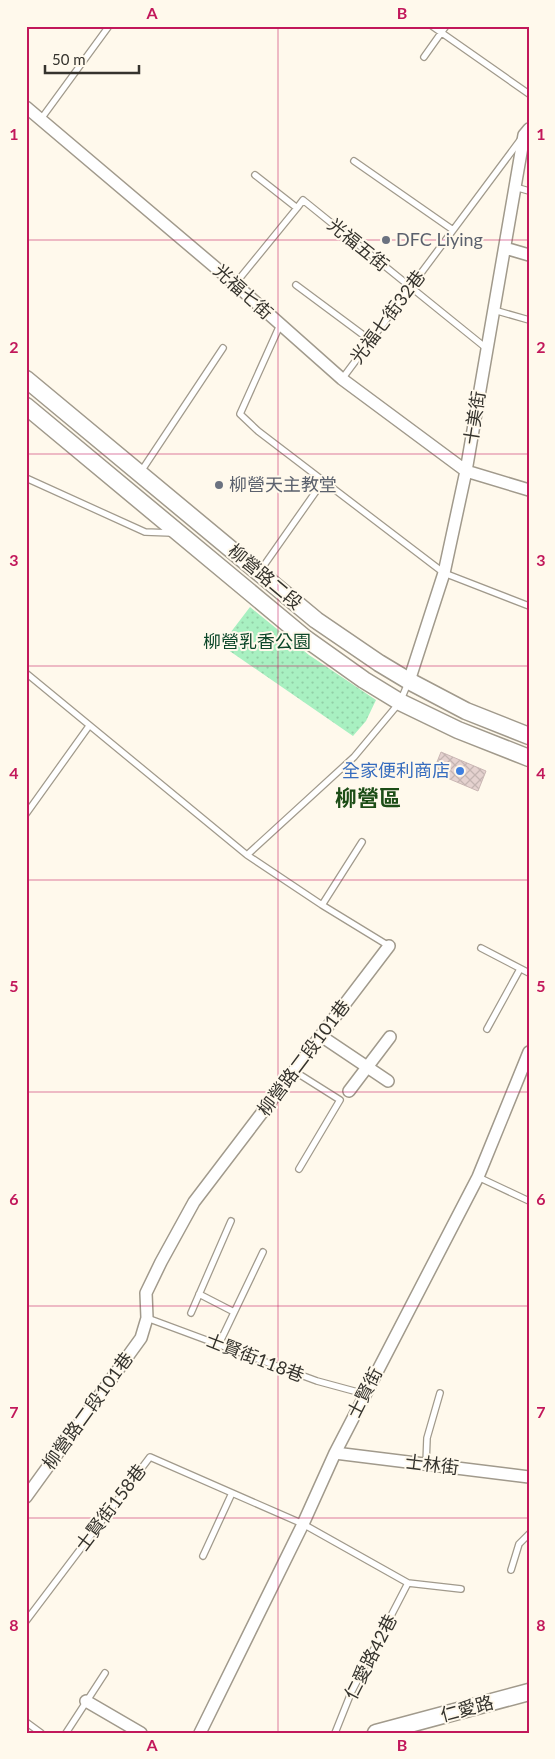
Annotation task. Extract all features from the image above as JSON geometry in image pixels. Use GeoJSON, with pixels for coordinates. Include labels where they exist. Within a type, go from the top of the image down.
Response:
{"type":"FeatureCollection","features":[{"type":"Feature","properties":{"kind":"street","name":"光福七街"},"geometry":{"type":"LineString","coordinates":[[26,107],[235,284],[342,379],[466,471],[529,490]]}},
{"type":"Feature","properties":{"kind":"street","name":"十美街"},"geometry":{"type":"LineString","coordinates":[[409,681],[444,573],[466,471],[486,348],[526,132]]}},
{"type":"Feature","properties":{"kind":"street"},"geometry":{"type":"LineString","coordinates":[[506,248],[529,255]]}},
{"type":"Feature","properties":{"kind":"street","name":"柳營路二段"},"geometry":{"type":"LineString","coordinates":[[26,379],[140,473],[187,526],[305,638],[364,680],[400,702],[458,730],[529,758]]}},
{"type":"Feature","properties":{"kind":"street","name":"柳營路二段"},"geometry":{"type":"LineString","coordinates":[[26,406],[187,526],[259,572],[316,620],[378,663],[466,711],[529,736]]}},
{"type":"Feature","properties":{"kind":"street","name":"柳營路二段101巷"},"geometry":{"type":"LineString","coordinates":[[26,1497],[142,1338],[147,1318],[146,1294],[161,1262],[194,1202],[389,946]]}},
{"type":"Feature","properties":{"kind":"street"},"geometry":{"type":"LineString","coordinates":[[320,1036],[388,1081]]}},
{"type":"Feature","properties":{"kind":"street"},"geometry":{"type":"LineString","coordinates":[[349,1091],[390,1037]]}},
{"type":"Feature","properties":{"kind":"street","name":"士賢街"},"geometry":{"type":"LineString","coordinates":[[200,1733],[303,1524],[364,1394],[478,1177],[529,1052]]}},
{"type":"Feature","properties":{"kind":"street","name":"士林街"},"geometry":{"type":"LineString","coordinates":[[335,1453],[529,1477]]}},
{"type":"Feature","properties":{"kind":"street","name":"仁愛路"},"geometry":{"type":"LineString","coordinates":[[376,1733],[529,1692]]}},
{"type":"Feature","properties":{"kind":"street"},"geometry":{"type":"LineString","coordinates":[[86,1702],[141,1733]]}},
{"type":"Feature","properties":{"kind":"lane"},"geometry":{"type":"LineString","coordinates":[[41,119],[109,26]]}},
{"type":"Feature","properties":{"kind":"lane"},"geometry":{"type":"LineString","coordinates":[[432,26],[529,94]]}},
{"type":"Feature","properties":{"kind":"lane"},"geometry":{"type":"LineString","coordinates":[[424,57],[446,26]]}},
{"type":"Feature","properties":{"kind":"lane","name":"光福七街32巷"},"geometry":{"type":"LineString","coordinates":[[342,379],[526,132]]}},
{"type":"Feature","properties":{"kind":"lane"},"geometry":{"type":"LineString","coordinates":[[354,160],[452,230]]}},
{"type":"Feature","properties":{"kind":"lane"},"geometry":{"type":"LineString","coordinates":[[235,284],[298,208],[255,175]]}},
{"type":"Feature","properties":{"kind":"lane"},"geometry":{"type":"LineString","coordinates":[[515,187],[529,191]]}},
{"type":"Feature","properties":{"kind":"lane","name":"光福五街"},"geometry":{"type":"LineString","coordinates":[[298,208],[303,200],[486,348]]}},
{"type":"Feature","properties":{"kind":"lane"},"geometry":{"type":"LineString","coordinates":[[296,285],[370,340]]}},
{"type":"Feature","properties":{"kind":"lane"},"geometry":{"type":"LineString","coordinates":[[494,310],[529,320]]}},
{"type":"Feature","properties":{"kind":"lane"},"geometry":{"type":"LineString","coordinates":[[280,325],[240,414],[444,573],[529,606]]}},
{"type":"Feature","properties":{"kind":"lane"},"geometry":{"type":"LineString","coordinates":[[140,473],[224,348]]}},
{"type":"Feature","properties":{"kind":"lane"},"geometry":{"type":"LineString","coordinates":[[26,478],[145,532],[187,526]]}},
{"type":"Feature","properties":{"kind":"lane"},"geometry":{"type":"LineString","coordinates":[[259,572],[324,480]]}},
{"type":"Feature","properties":{"kind":"lane","name":"柳營路二段101巷"},"geometry":{"type":"LineString","coordinates":[[26,673],[247,855],[389,946]]}},
{"type":"Feature","properties":{"kind":"lane","name":"十美街"},"geometry":{"type":"LineString","coordinates":[[400,702],[409,681]]}},
{"type":"Feature","properties":{"kind":"lane"},"geometry":{"type":"LineString","coordinates":[[247,855],[354,757],[400,702]]}},
{"type":"Feature","properties":{"kind":"lane"},"geometry":{"type":"LineString","coordinates":[[26,814],[89,726]]}},
{"type":"Feature","properties":{"kind":"lane"},"geometry":{"type":"LineString","coordinates":[[322,904],[362,842]]}},
{"type":"Feature","properties":{"kind":"lane"},"geometry":{"type":"LineString","coordinates":[[481,948],[529,973]]}},
{"type":"Feature","properties":{"kind":"lane"},"geometry":{"type":"LineString","coordinates":[[487,1029],[520,969]]}},
{"type":"Feature","properties":{"kind":"lane"},"geometry":{"type":"LineString","coordinates":[[294,1071],[340,1100],[299,1169]]}},
{"type":"Feature","properties":{"kind":"lane"},"geometry":{"type":"LineString","coordinates":[[478,1177],[529,1201]]}},
{"type":"Feature","properties":{"kind":"lane"},"geometry":{"type":"LineString","coordinates":[[191,1313],[231,1221]]}},
{"type":"Feature","properties":{"kind":"lane"},"geometry":{"type":"LineString","coordinates":[[219,1344],[263,1252]]}},
{"type":"Feature","properties":{"kind":"lane"},"geometry":{"type":"LineString","coordinates":[[199,1294],[234,1312]]}},
{"type":"Feature","properties":{"kind":"lane","name":"士賢街118巷"},"geometry":{"type":"LineString","coordinates":[[147,1318],[317,1382],[364,1394]]}},
{"type":"Feature","properties":{"kind":"lane"},"geometry":{"type":"LineString","coordinates":[[426,1464],[427,1438],[440,1393]]}},
{"type":"Feature","properties":{"kind":"lane","name":"士賢街158巷"},"geometry":{"type":"LineString","coordinates":[[26,1621],[150,1457],[303,1524],[408,1583]]}},
{"type":"Feature","properties":{"kind":"lane"},"geometry":{"type":"LineString","coordinates":[[203,1556],[232,1493]]}},
{"type":"Feature","properties":{"kind":"lane"},"geometry":{"type":"LineString","coordinates":[[511,1570],[519,1544],[529,1534]]}},
{"type":"Feature","properties":{"kind":"lane"},"geometry":{"type":"LineString","coordinates":[[408,1583],[461,1589]]}},
{"type":"Feature","properties":{"kind":"lane","name":"仁愛路42巷"},"geometry":{"type":"LineString","coordinates":[[335,1733],[351,1693],[408,1583]]}},
{"type":"Feature","properties":{"kind":"lane"},"geometry":{"type":"LineString","coordinates":[[66,1733],[105,1673]]}},
{"type":"Feature","properties":{"kind":"lane"},"geometry":{"type":"LineString","coordinates":[[26,1722],[41,1733]]}},
{"type":"Feature","properties":{"kind":"green space","name":"柳營乳香公園"},"geometry":{"type":"Polygon","coordinates":[[[250,607],[309,655],[376,700],[366,721],[353,736],[221,645],[250,607]]]}},
{"type":"Feature","properties":{"kind":"building","name":"全家便利商店"},"geometry":{"type":"Polygon","coordinates":[[[441,752],[486,771],[478,791],[433,772],[441,752]]]}},
{"type":"Feature","properties":{"kind":"place","name":"DFC Liying"},"geometry":{"type":"Point","coordinates":[386,240]}},
{"type":"Feature","properties":{"kind":"place","name":"柳營天主教堂"},"geometry":{"type":"Point","coordinates":[219,485]}},
{"type":"Feature","properties":{"kind":"place","name":"全家便利商店"},"geometry":{"type":"Point","coordinates":[460,771]}},
{"type":"Feature","properties":{"kind":"district","name":"柳營區"},"geometry":{"type":"Point","coordinates":[368,798]}}]}
